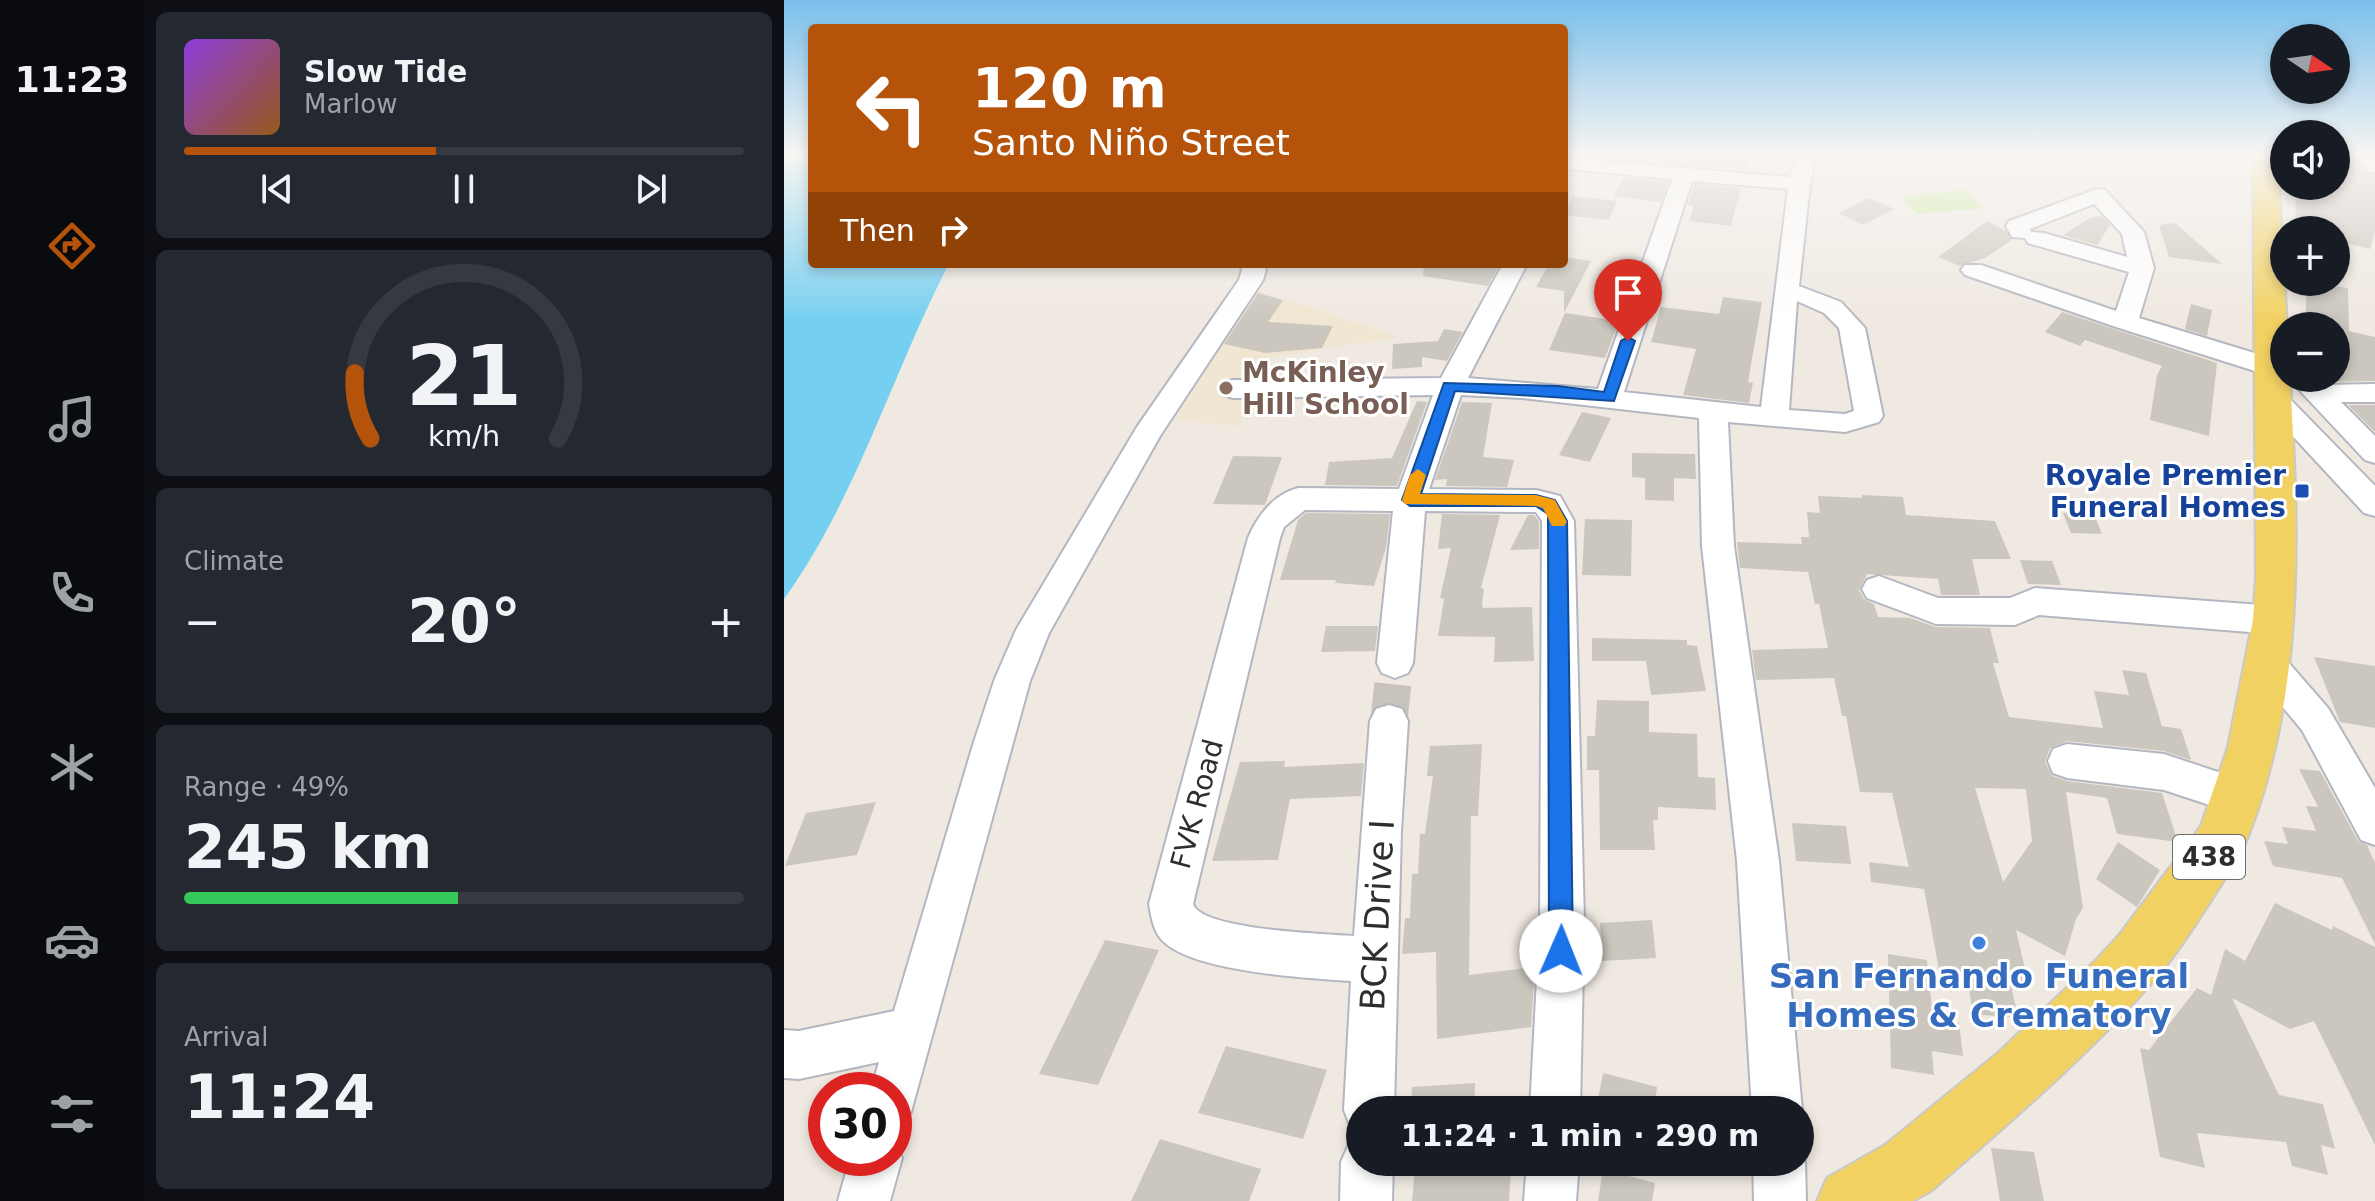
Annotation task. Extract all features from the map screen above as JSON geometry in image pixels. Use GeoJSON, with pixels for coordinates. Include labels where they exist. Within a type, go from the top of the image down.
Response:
{"type":"FeatureCollection","features":[{"type":"Feature","properties":{"kind":"main road","name":"438"},"geometry":{"type":"LineString","coordinates":[[2271,210],[2282,312]]}},
{"type":"Feature","properties":{"kind":"main road","name":"438"},"geometry":{"type":"LineString","coordinates":[[1850,1201],[1910,1185],[2140,954],[2222,839],[2252,747],[2271,642],[2289,392]]}},
{"type":"Feature","properties":{"kind":"street"},"geometry":{"type":"LineString","coordinates":[[1609,397],[1672,210]]}},
{"type":"Feature","properties":{"kind":"street"},"geometry":{"type":"LineString","coordinates":[[1774,418],[1796,210]]}},
{"type":"Feature","properties":{"kind":"street"},"geometry":{"type":"LineString","coordinates":[[2058,210],[2017,226],[2028,235],[2142,268]]}},
{"type":"Feature","properties":{"kind":"street"},"geometry":{"type":"LineString","coordinates":[[2112,210],[2133,232],[2142,268],[2125,322]]}},
{"type":"Feature","properties":{"kind":"street"},"geometry":{"type":"LineString","coordinates":[[900,1072],[996,732],[1033,630],[1147,434],[1251,280],[1253,268]]}},
{"type":"Feature","properties":{"kind":"street"},"geometry":{"type":"LineString","coordinates":[[1395,663],[1410,500],[1450,386],[1513,268]]}},
{"type":"Feature","properties":{"kind":"street"},"geometry":{"type":"LineString","coordinates":[[1973,270],[2270,375]]}},
{"type":"Feature","properties":{"kind":"street"},"geometry":{"type":"LineString","coordinates":[[1233,389],[1450,386],[1558,391],[1713,413],[1774,418],[1845,423],[1869,416],[1852,328],[1846,316],[1823,302],[1788,290]]}},
{"type":"Feature","properties":{"kind":"street"},"geometry":{"type":"LineString","coordinates":[[2350,390],[2375,393]]}},
{"type":"Feature","properties":{"kind":"street"},"geometry":{"type":"LineString","coordinates":[[2297,392],[2375,505]]}},
{"type":"Feature","properties":{"kind":"street"},"geometry":{"type":"LineString","coordinates":[[2302,392],[2375,453]]}},
{"type":"Feature","properties":{"kind":"street"},"geometry":{"type":"LineString","coordinates":[[1713,413],[1719,560],[1758,861],[1776,1096]]}},
{"type":"Feature","properties":{"kind":"street","name":"FVK Road"},"geometry":{"type":"LineString","coordinates":[[1374,960],[1278,953],[1206,939],[1187,933],[1175,923],[1171,904],[1264,538],[1271,521],[1298,499],[1410,500]]}},
{"type":"Feature","properties":{"kind":"street"},"geometry":{"type":"LineString","coordinates":[[1410,500],[1536,501],[1549,504],[1558,521],[1562,922],[1556,1096]]}},
{"type":"Feature","properties":{"kind":"street"},"geometry":{"type":"LineString","coordinates":[[1879,589],[1936,611],[2015,612],[2035,601],[2271,642],[2375,826]]}},
{"type":"Feature","properties":{"kind":"street","name":"BCK Drive I"},"geometry":{"type":"LineString","coordinates":[[1369,1096],[1374,960],[1389,721]]}},
{"type":"Feature","properties":{"kind":"street"},"geometry":{"type":"LineString","coordinates":[[2067,761],[2164,772],[2237,796]]}},
{"type":"Feature","properties":{"kind":"street"},"geometry":{"type":"LineString","coordinates":[[784,1054],[799,1055],[912,1031]]}},
{"type":"Feature","properties":{"kind":"street"},"geometry":{"type":"LineString","coordinates":[[864,1201],[871,1176]]}},
{"type":"Feature","properties":{"kind":"street"},"geometry":{"type":"LineString","coordinates":[[1366,1201],[1367,1176]]}},
{"type":"Feature","properties":{"kind":"street"},"geometry":{"type":"LineString","coordinates":[[1550,1201],[1552,1176]]}},
{"type":"Feature","properties":{"kind":"street"},"geometry":{"type":"LineString","coordinates":[[1779,1176],[1780,1201]]}},
{"type":"Feature","properties":{"kind":"shaded area","name":"McKinley Hill School"},"geometry":{"type":"Polygon","coordinates":[[[1257,290],[1399,337],[1273,357],[1238,426],[1175,420],[1257,290]]]}},
{"type":"Feature","properties":{"kind":"green space"},"geometry":{"type":"Polygon","coordinates":[[[1913,210],[1960,210],[1916,214],[1913,210]]]}},
{"type":"Feature","properties":{"kind":"water"},"geometry":{"type":"Polygon","coordinates":[[[784,210],[808,210],[808,268],[947,268],[833,519],[784,599],[784,210]]]}},
{"type":"Feature","properties":{"kind":"building"},"geometry":{"type":"Polygon","coordinates":[[[1568,210],[1613,210],[1609,220],[1568,215],[1568,210]]]}},
{"type":"Feature","properties":{"kind":"building"},"geometry":{"type":"Polygon","coordinates":[[[1692,210],[1735,210],[1731,226],[1689,221],[1692,210]]]}},
{"type":"Feature","properties":{"kind":"building"},"geometry":{"type":"Polygon","coordinates":[[[1845,210],[1892,210],[1863,225],[1839,213],[1845,210]]]}},
{"type":"Feature","properties":{"kind":"building"},"geometry":{"type":"Polygon","coordinates":[[[2296,210],[2375,210],[2375,230],[2370,249],[2350,244],[2350,216],[2296,216],[2296,210]]]}},
{"type":"Feature","properties":{"kind":"building"},"geometry":{"type":"Polygon","coordinates":[[[2101,216],[2110,225],[2097,245],[2063,235],[2088,219],[2101,216]]]}},
{"type":"Feature","properties":{"kind":"building"},"geometry":{"type":"Polygon","coordinates":[[[1987,221],[2006,231],[2012,240],[1985,258],[1960,266],[1938,257],[1987,221]]]}},
{"type":"Feature","properties":{"kind":"building"},"geometry":{"type":"Polygon","coordinates":[[[2175,223],[2222,264],[2169,257],[2159,225],[2175,223]]]}},
{"type":"Feature","properties":{"kind":"building"},"geometry":{"type":"Polygon","coordinates":[[[1568,258],[1591,261],[1564,313],[1564,291],[1536,287],[1547,268],[1568,268],[1568,258]]]}},
{"type":"Feature","properties":{"kind":"building"},"geometry":{"type":"Polygon","coordinates":[[[1424,268],[1498,268],[1488,286],[1423,276],[1424,268]]]}},
{"type":"Feature","properties":{"kind":"building"},"geometry":{"type":"Polygon","coordinates":[[[1258,293],[1283,300],[1268,322],[1333,326],[1322,348],[1265,353],[1224,344],[1258,293]]]}},
{"type":"Feature","properties":{"kind":"building"},"geometry":{"type":"Polygon","coordinates":[[[2306,296],[2348,296],[2349,312],[2306,312],[2306,296]]]}},
{"type":"Feature","properties":{"kind":"building"},"geometry":{"type":"Polygon","coordinates":[[[1723,297],[1762,302],[1748,382],[1753,383],[1749,403],[1683,395],[1696,349],[1651,342],[1661,307],[1719,314],[1723,297]]]}},
{"type":"Feature","properties":{"kind":"building"},"geometry":{"type":"Polygon","coordinates":[[[2191,304],[2212,310],[2207,336],[2185,329],[2191,304]]]}},
{"type":"Feature","properties":{"kind":"building"},"geometry":{"type":"Polygon","coordinates":[[[2062,312],[2217,363],[2209,436],[2150,420],[2157,375],[2162,366],[2085,340],[2080,346],[2045,332],[2062,312]]]}},
{"type":"Feature","properties":{"kind":"building"},"geometry":{"type":"Polygon","coordinates":[[[1565,313],[1619,321],[1605,358],[1549,350],[1565,313]]]}},
{"type":"Feature","properties":{"kind":"building"},"geometry":{"type":"Polygon","coordinates":[[[1444,329],[1463,332],[1447,361],[1422,357],[1422,367],[1392,369],[1393,344],[1438,341],[1444,329]]]}},
{"type":"Feature","properties":{"kind":"building"},"geometry":{"type":"Polygon","coordinates":[[[2350,331],[2375,337],[2375,381],[2350,382],[2350,331]]]}},
{"type":"Feature","properties":{"kind":"building"},"geometry":{"type":"Polygon","coordinates":[[[1417,401],[1427,402],[1397,486],[1325,485],[1329,462],[1392,458],[1417,401]]]}},
{"type":"Feature","properties":{"kind":"building"},"geometry":{"type":"Polygon","coordinates":[[[1462,402],[1492,403],[1483,457],[1514,460],[1507,487],[1446,486],[1447,479],[1435,480],[1462,402]]]}},
{"type":"Feature","properties":{"kind":"building"},"geometry":{"type":"Polygon","coordinates":[[[2348,405],[2375,405],[2375,432],[2348,405]]]}},
{"type":"Feature","properties":{"kind":"building"},"geometry":{"type":"Polygon","coordinates":[[[1582,412],[1611,418],[1590,462],[1559,455],[1582,412]]]}},
{"type":"Feature","properties":{"kind":"building"},"geometry":{"type":"Polygon","coordinates":[[[1632,453],[1695,454],[1696,479],[1674,478],[1674,501],[1645,500],[1645,478],[1632,477],[1632,453]]]}},
{"type":"Feature","properties":{"kind":"building"},"geometry":{"type":"Polygon","coordinates":[[[1233,456],[1282,457],[1265,505],[1213,504],[1233,456]]]}},
{"type":"Feature","properties":{"kind":"building"},"geometry":{"type":"Polygon","coordinates":[[[1862,495],[1903,497],[1906,515],[1995,521],[2011,559],[1972,559],[1980,595],[1941,595],[1938,579],[1867,574],[1859,590],[1864,599],[1874,604],[1878,617],[1910,618],[1936,627],[1990,628],[1999,663],[1993,663],[2009,717],[2103,728],[2094,691],[2129,695],[2122,670],[2146,673],[2162,726],[2181,729],[2191,760],[2164,751],[2067,741],[2050,748],[2045,762],[2052,776],[2067,781],[2162,793],[2178,842],[2117,834],[2107,798],[2066,792],[2083,908],[2076,919],[2065,956],[2016,930],[2028,982],[2010,980],[2018,1018],[1973,1014],[1967,977],[1940,975],[1924,889],[1871,882],[1869,862],[1909,867],[1892,793],[1860,792],[1846,716],[1842,716],[1834,678],[1756,680],[1752,650],[1828,648],[1819,604],[1815,604],[1808,572],[1740,568],[1737,542],[1802,544],[1801,537],[1809,537],[1807,512],[1820,513],[1818,496],[1862,498],[1862,495]],[[1975,788],[2003,882],[2032,841],[2026,789],[1975,788]]]}},
{"type":"Feature","properties":{"kind":"building"},"geometry":{"type":"Polygon","coordinates":[[[1306,513],[1390,514],[1386,548],[1374,586],[1335,583],[1336,580],[1280,580],[1298,520],[1306,513]]]}},
{"type":"Feature","properties":{"kind":"building"},"geometry":{"type":"Polygon","coordinates":[[[2063,513],[2094,514],[2102,534],[2071,533],[2063,513]]]}},
{"type":"Feature","properties":{"kind":"building"},"geometry":{"type":"Polygon","coordinates":[[[1442,514],[1500,515],[1481,588],[1484,589],[1482,604],[1483,608],[1532,607],[1534,661],[1494,662],[1495,637],[1438,636],[1444,599],[1440,598],[1451,548],[1438,549],[1442,514]]]}},
{"type":"Feature","properties":{"kind":"building"},"geometry":{"type":"Polygon","coordinates":[[[1528,515],[1534,515],[1539,522],[1539,549],[1510,550],[1528,515]]]}},
{"type":"Feature","properties":{"kind":"building"},"geometry":{"type":"Polygon","coordinates":[[[1585,519],[1632,520],[1631,576],[1582,575],[1585,519]]]}},
{"type":"Feature","properties":{"kind":"building"},"geometry":{"type":"Polygon","coordinates":[[[2020,560],[2052,561],[2061,585],[2028,584],[2020,560]]]}},
{"type":"Feature","properties":{"kind":"building"},"geometry":{"type":"Polygon","coordinates":[[[1326,626],[1378,626],[1375,651],[1321,652],[1326,626]]]}},
{"type":"Feature","properties":{"kind":"building"},"geometry":{"type":"Polygon","coordinates":[[[1592,638],[1687,640],[1687,645],[1697,646],[1706,691],[1651,695],[1646,661],[1592,661],[1592,638]]]}},
{"type":"Feature","properties":{"kind":"building"},"geometry":{"type":"Polygon","coordinates":[[[2314,657],[2375,666],[2375,728],[2340,722],[2314,657]]]}},
{"type":"Feature","properties":{"kind":"building"},"geometry":{"type":"Polygon","coordinates":[[[1597,700],[1649,701],[1649,732],[1697,734],[1698,777],[1715,778],[1716,810],[1658,807],[1658,820],[1653,820],[1655,850],[1600,850],[1599,770],[1587,770],[1587,736],[1595,736],[1597,700]]]}},
{"type":"Feature","properties":{"kind":"building"},"geometry":{"type":"Polygon","coordinates":[[[1482,744],[1478,816],[1471,816],[1469,975],[1535,967],[1531,1027],[1437,1039],[1436,952],[1402,954],[1405,918],[1410,918],[1412,874],[1418,874],[1420,834],[1425,834],[1433,776],[1427,776],[1430,746],[1482,744]]]}},
{"type":"Feature","properties":{"kind":"building"},"geometry":{"type":"Polygon","coordinates":[[[1285,761],[1284,767],[1364,763],[1361,796],[1290,799],[1278,860],[1212,861],[1240,762],[1285,761]]]}},
{"type":"Feature","properties":{"kind":"building"},"geometry":{"type":"Polygon","coordinates":[[[2299,769],[2320,771],[2358,841],[2367,845],[2375,863],[2375,944],[2342,878],[2273,866],[2264,841],[2288,844],[2282,827],[2316,831],[2306,806],[2318,807],[2299,769]]]}},
{"type":"Feature","properties":{"kind":"building"},"geometry":{"type":"Polygon","coordinates":[[[876,802],[857,855],[785,866],[806,813],[876,802]]]}},
{"type":"Feature","properties":{"kind":"building"},"geometry":{"type":"Polygon","coordinates":[[[1792,823],[1846,826],[1851,864],[1796,861],[1792,823]]]}},
{"type":"Feature","properties":{"kind":"building"},"geometry":{"type":"Polygon","coordinates":[[[2118,842],[2160,870],[2137,907],[2096,879],[2118,842]]]}},
{"type":"Feature","properties":{"kind":"building"},"geometry":{"type":"Polygon","coordinates":[[[2275,903],[2375,947],[2375,1145],[2314,1021],[2290,1029],[2232,998],[2279,1095],[2323,1104],[2335,1149],[2321,1145],[2328,1175],[2292,1166],[2286,1142],[2197,1133],[2205,1168],[2160,1157],[2140,1048],[2149,1050],[2197,988],[2211,995],[2225,949],[2245,961],[2275,903]]]}},
{"type":"Feature","properties":{"kind":"building"},"geometry":{"type":"Polygon","coordinates":[[[1652,920],[1656,958],[1602,961],[1600,923],[1652,920]]]}},
{"type":"Feature","properties":{"kind":"building"},"geometry":{"type":"Polygon","coordinates":[[[1105,940],[1159,950],[1098,1085],[1039,1074],[1105,940]]]}},
{"type":"Feature","properties":{"kind":"building"},"geometry":{"type":"Polygon","coordinates":[[[1888,954],[1927,960],[1933,1019],[1959,1023],[1963,1056],[1932,1051],[1934,1075],[1891,1068],[1888,954]]]}},
{"type":"Feature","properties":{"kind":"building"},"geometry":{"type":"Polygon","coordinates":[[[1226,1046],[1327,1070],[1303,1139],[1198,1113],[1226,1046]]]}},
{"type":"Feature","properties":{"kind":"building"},"geometry":{"type":"Polygon","coordinates":[[[1603,1073],[1657,1087],[1656,1096],[1599,1096],[1603,1073]]]}},
{"type":"Feature","properties":{"kind":"building"},"geometry":{"type":"Polygon","coordinates":[[[1475,1083],[1475,1096],[1412,1096],[1412,1087],[1475,1083]]]}},
{"type":"Feature","properties":{"kind":"building"},"geometry":{"type":"Polygon","coordinates":[[[1160,1139],[1261,1169],[1249,1201],[1131,1201],[1160,1139]]]}},
{"type":"Feature","properties":{"kind":"building"},"geometry":{"type":"Polygon","coordinates":[[[1991,1148],[2034,1152],[2044,1201],[2000,1201],[1991,1148]]]}},
{"type":"Feature","properties":{"kind":"building"},"geometry":{"type":"Polygon","coordinates":[[[1414,1176],[1511,1176],[1509,1201],[1412,1201],[1414,1176]]]}},
{"type":"Feature","properties":{"kind":"building"},"geometry":{"type":"Polygon","coordinates":[[[1602,1176],[1629,1176],[1655,1183],[1652,1201],[1598,1201],[1602,1176]]]}},
{"type":"Feature","properties":{"kind":"tunnel"},"geometry":{"type":"LineString","coordinates":[[1389,721],[1395,663]]}},
{"type":"Feature","properties":{"kind":"slow traffic"},"geometry":{"type":"LineString","coordinates":[[1418,475],[1410,500],[1536,501],[1549,504],[1556,512],[1558,522]]}},
{"type":"Feature","properties":{"kind":"place","name":"McKinley Hill School"},"geometry":{"type":"Point","coordinates":[1226,388]}},
{"type":"Feature","properties":{"kind":"place","name":"Royale Premier Funeral Homes"},"geometry":{"type":"Point","coordinates":[2302,491]}},
{"type":"Feature","properties":{"kind":"place","name":"San Fernando Funeral Homes & Crematory"},"geometry":{"type":"Point","coordinates":[1979,943]}},
{"type":"Feature","properties":{"kind":"route"},"geometry":{"type":"LineString","coordinates":[[1561,951],[1556,512],[1549,504],[1536,501],[1410,500],[1450,386],[1558,391],[1609,397],[1628,341]]}}]}
